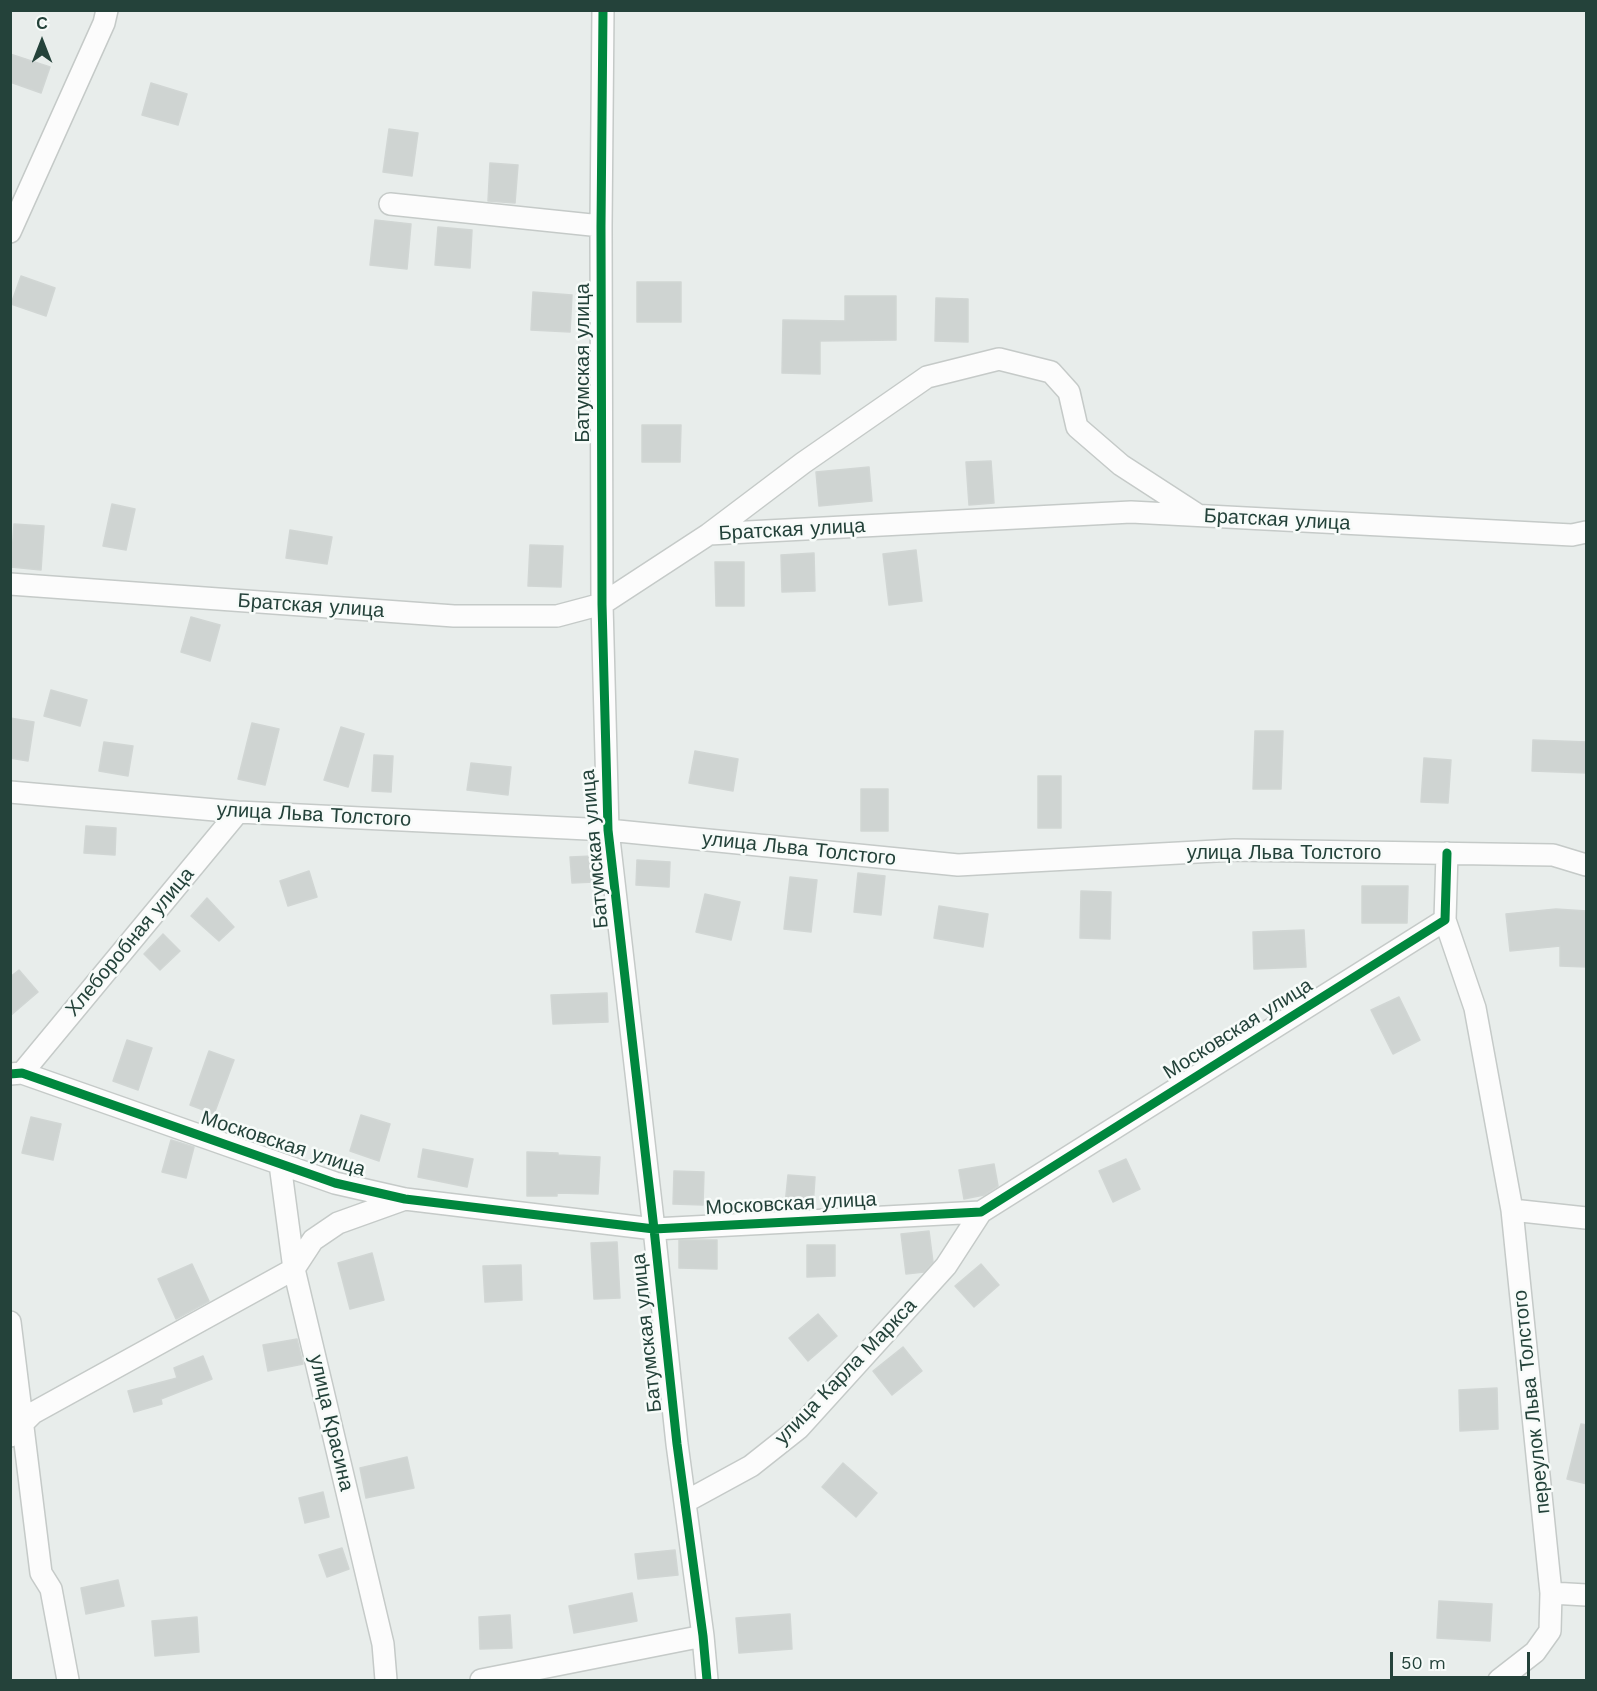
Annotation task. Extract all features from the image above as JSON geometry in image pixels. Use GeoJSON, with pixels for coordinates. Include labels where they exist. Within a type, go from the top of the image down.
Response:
{"type":"FeatureCollection","features":[{"type":"Feature","properties":{"kind":"street"},"geometry":{"type":"LineString","coordinates":[[10,232],[99,34],[107,10]]}},
{"type":"Feature","properties":{"kind":"street","name":"Батумская улица"},"geometry":{"type":"LineString","coordinates":[[603,10],[601,226],[603,604],[608,830],[654,1229],[676,1444],[707,1680]]}},
{"type":"Feature","properties":{"kind":"street"},"geometry":{"type":"LineString","coordinates":[[390,204],[601,226]]}},
{"type":"Feature","properties":{"kind":"street"},"geometry":{"type":"LineString","coordinates":[[709,534],[803,463],[927,377],[999,359],[1051,372],[1069,392],[1077,428],[1121,465],[1199,516]]}},
{"type":"Feature","properties":{"kind":"street","name":"Братская улица"},"geometry":{"type":"LineString","coordinates":[[10,584],[454,616],[557,616],[603,604],[709,534],[1131,512],[1572,535],[1587,532]]}},
{"type":"Feature","properties":{"kind":"street","name":"улица Льва Толстого"},"geometry":{"type":"LineString","coordinates":[[10,792],[238,812],[608,830],[958,865],[1234,850],[1553,855],[1587,865]]}},
{"type":"Feature","properties":{"kind":"street","name":"Хлеборобная улица"},"geometry":{"type":"LineString","coordinates":[[16,1073],[238,812]]}},
{"type":"Feature","properties":{"kind":"street"},"geometry":{"type":"LineString","coordinates":[[1445,920],[1447,854]]}},
{"type":"Feature","properties":{"kind":"street","name":"Московская улица"},"geometry":{"type":"LineString","coordinates":[[16,1073],[335,1183],[405,1199],[654,1229],[981,1212],[1445,920]]}},
{"type":"Feature","properties":{"kind":"street","name":"переулок Льва Толстого"},"geometry":{"type":"LineString","coordinates":[[1445,920],[1475,1008],[1512,1210],[1551,1593],[1550,1631],[1535,1652],[1499,1680]]}},
{"type":"Feature","properties":{"kind":"street","name":"улица Красина"},"geometry":{"type":"LineString","coordinates":[[280,1164],[294,1269],[384,1644],[386,1680]]}},
{"type":"Feature","properties":{"kind":"street"},"geometry":{"type":"LineString","coordinates":[[16,1430],[33,1413],[294,1269],[313,1240],[338,1223],[405,1199]]}},
{"type":"Feature","properties":{"kind":"street"},"geometry":{"type":"LineString","coordinates":[[1512,1210],[1587,1218]]}},
{"type":"Feature","properties":{"kind":"street","name":"улица Карла Маркса"},"geometry":{"type":"LineString","coordinates":[[685,1502],[751,1466],[799,1428],[946,1266],[981,1212]]}},
{"type":"Feature","properties":{"kind":"street"},"geometry":{"type":"LineString","coordinates":[[10,1322],[16,1430],[41,1573],[51,1589],[68,1680]]}},
{"type":"Feature","properties":{"kind":"street"},"geometry":{"type":"LineString","coordinates":[[1551,1593],[1587,1595]]}},
{"type":"Feature","properties":{"kind":"street"},"geometry":{"type":"LineString","coordinates":[[481,1680],[703,1636]]}},
{"type":"Feature","properties":{"kind":"building"},"geometry":{"type":"Polygon","coordinates":[[[10,54],[50,67],[41,93],[10,82],[10,54]]]}},
{"type":"Feature","properties":{"kind":"building"},"geometry":{"type":"Polygon","coordinates":[[[151,83],[187,94],[178,125],[142,115],[151,83]]]}},
{"type":"Feature","properties":{"kind":"building"},"geometry":{"type":"Polygon","coordinates":[[[389,129],[418,133],[412,176],[383,172],[389,129]]]}},
{"type":"Feature","properties":{"kind":"building"},"geometry":{"type":"Polygon","coordinates":[[[490,163],[518,165],[515,203],[488,201],[490,163]]]}},
{"type":"Feature","properties":{"kind":"building"},"geometry":{"type":"Polygon","coordinates":[[[375,220],[411,224],[407,269],[370,265],[375,220]]]}},
{"type":"Feature","properties":{"kind":"building"},"geometry":{"type":"Polygon","coordinates":[[[438,227],[472,230],[470,268],[435,265],[438,227]]]}},
{"type":"Feature","properties":{"kind":"building"},"geometry":{"type":"Polygon","coordinates":[[[21,276],[55,288],[46,316],[11,304],[21,276]]]}},
{"type":"Feature","properties":{"kind":"building"},"geometry":{"type":"Polygon","coordinates":[[[637,282],[681,282],[681,322],[637,322],[637,282]]]}},
{"type":"Feature","properties":{"kind":"building"},"geometry":{"type":"Polygon","coordinates":[[[533,292],[572,295],[570,332],[531,330],[533,292]]]}},
{"type":"Feature","properties":{"kind":"building"},"geometry":{"type":"Polygon","coordinates":[[[845,296],[896,296],[896,340],[820,341],[820,374],[782,373],[783,320],[845,321],[845,296]]]}},
{"type":"Feature","properties":{"kind":"building"},"geometry":{"type":"Polygon","coordinates":[[[936,298],[968,299],[968,342],[935,341],[936,298]]]}},
{"type":"Feature","properties":{"kind":"building"},"geometry":{"type":"Polygon","coordinates":[[[642,425],[681,425],[680,462],[642,462],[642,425]]]}},
{"type":"Feature","properties":{"kind":"building"},"geometry":{"type":"Polygon","coordinates":[[[991,461],[994,503],[969,505],[966,462],[991,461]]]}},
{"type":"Feature","properties":{"kind":"building"},"geometry":{"type":"Polygon","coordinates":[[[869,467],[872,501],[819,506],[816,472],[869,467]]]}},
{"type":"Feature","properties":{"kind":"building"},"geometry":{"type":"Polygon","coordinates":[[[112,504],[135,509],[126,550],[103,546],[112,504]]]}},
{"type":"Feature","properties":{"kind":"building"},"geometry":{"type":"Polygon","coordinates":[[[14,524],[44,526],[41,570],[11,567],[14,524]]]}},
{"type":"Feature","properties":{"kind":"building"},"geometry":{"type":"Polygon","coordinates":[[[290,530],[332,537],[327,564],[286,558],[290,530]]]}},
{"type":"Feature","properties":{"kind":"building"},"geometry":{"type":"Polygon","coordinates":[[[530,545],[563,546],[561,587],[528,586],[530,545]]]}},
{"type":"Feature","properties":{"kind":"building"},"geometry":{"type":"Polygon","coordinates":[[[916,550],[922,601],[889,605],[883,554],[916,550]]]}},
{"type":"Feature","properties":{"kind":"building"},"geometry":{"type":"Polygon","coordinates":[[[814,553],[815,591],[782,592],[781,555],[814,553]]]}},
{"type":"Feature","properties":{"kind":"building"},"geometry":{"type":"Polygon","coordinates":[[[715,562],[744,562],[744,606],[716,606],[715,562]]]}},
{"type":"Feature","properties":{"kind":"building"},"geometry":{"type":"Polygon","coordinates":[[[191,617],[220,625],[210,661],[181,652],[191,617]]]}},
{"type":"Feature","properties":{"kind":"building"},"geometry":{"type":"Polygon","coordinates":[[[51,690],[87,700],[80,726],[44,716],[51,690]]]}},
{"type":"Feature","properties":{"kind":"building"},"geometry":{"type":"Polygon","coordinates":[[[10,718],[34,722],[28,761],[10,758],[10,718]]]}},
{"type":"Feature","properties":{"kind":"building"},"geometry":{"type":"Polygon","coordinates":[[[252,723],[279,729],[265,785],[238,779],[252,723]]]}},
{"type":"Feature","properties":{"kind":"building"},"geometry":{"type":"Polygon","coordinates":[[[341,727],[364,734],[348,787],[324,780],[341,727]]]}},
{"type":"Feature","properties":{"kind":"building"},"geometry":{"type":"Polygon","coordinates":[[[1255,731],[1283,731],[1281,789],[1253,789],[1255,731]]]}},
{"type":"Feature","properties":{"kind":"building"},"geometry":{"type":"Polygon","coordinates":[[[1533,740],[1587,742],[1587,773],[1532,771],[1533,740]]]}},
{"type":"Feature","properties":{"kind":"building"},"geometry":{"type":"Polygon","coordinates":[[[104,742],[133,746],[128,776],[99,771],[104,742]]]}},
{"type":"Feature","properties":{"kind":"building"},"geometry":{"type":"Polygon","coordinates":[[[695,751],[738,759],[733,791],[689,783],[695,751]]]}},
{"type":"Feature","properties":{"kind":"building"},"geometry":{"type":"Polygon","coordinates":[[[374,755],[393,756],[391,792],[372,791],[374,755]]]}},
{"type":"Feature","properties":{"kind":"building"},"geometry":{"type":"Polygon","coordinates":[[[1424,758],[1451,760],[1448,803],[1421,802],[1424,758]]]}},
{"type":"Feature","properties":{"kind":"building"},"geometry":{"type":"Polygon","coordinates":[[[471,763],[511,767],[508,795],[467,790],[471,763]]]}},
{"type":"Feature","properties":{"kind":"building"},"geometry":{"type":"Polygon","coordinates":[[[1038,776],[1061,776],[1061,828],[1038,828],[1038,776]]]}},
{"type":"Feature","properties":{"kind":"building"},"geometry":{"type":"Polygon","coordinates":[[[861,789],[888,789],[888,831],[861,831],[861,789]]]}},
{"type":"Feature","properties":{"kind":"building"},"geometry":{"type":"Polygon","coordinates":[[[86,826],[116,828],[115,855],[84,853],[86,826]]]}},
{"type":"Feature","properties":{"kind":"building"},"geometry":{"type":"Polygon","coordinates":[[[593,856],[594,882],[572,883],[570,857],[593,856]]]}},
{"type":"Feature","properties":{"kind":"building"},"geometry":{"type":"Polygon","coordinates":[[[637,860],[670,862],[669,887],[636,885],[637,860]]]}},
{"type":"Feature","properties":{"kind":"building"},"geometry":{"type":"Polygon","coordinates":[[[309,871],[317,897],[288,906],[280,881],[309,871]]]}},
{"type":"Feature","properties":{"kind":"building"},"geometry":{"type":"Polygon","coordinates":[[[858,873],[885,876],[881,915],[854,912],[858,873]]]}},
{"type":"Feature","properties":{"kind":"building"},"geometry":{"type":"Polygon","coordinates":[[[790,877],[817,880],[811,932],[784,929],[790,877]]]}},
{"type":"Feature","properties":{"kind":"building"},"geometry":{"type":"Polygon","coordinates":[[[1362,886],[1408,886],[1407,923],[1362,923],[1362,886]]]}},
{"type":"Feature","properties":{"kind":"building"},"geometry":{"type":"Polygon","coordinates":[[[1081,891],[1111,892],[1110,939],[1080,938],[1081,891]]]}},
{"type":"Feature","properties":{"kind":"building"},"geometry":{"type":"Polygon","coordinates":[[[705,894],[740,902],[731,940],[696,932],[705,894]]]}},
{"type":"Feature","properties":{"kind":"building"},"geometry":{"type":"Polygon","coordinates":[[[207,898],[234,927],[219,941],[191,916],[207,898]]]}},
{"type":"Feature","properties":{"kind":"building"},"geometry":{"type":"Polygon","coordinates":[[[939,906],[988,914],[983,947],[934,938],[939,906]]]}},
{"type":"Feature","properties":{"kind":"building"},"geometry":{"type":"Polygon","coordinates":[[[1556,909],[1587,911],[1587,967],[1560,966],[1560,946],[1510,951],[1506,914],[1556,909]]]}},
{"type":"Feature","properties":{"kind":"building"},"geometry":{"type":"Polygon","coordinates":[[[1304,930],[1306,967],[1254,969],[1253,932],[1304,930]]]}},
{"type":"Feature","properties":{"kind":"building"},"geometry":{"type":"Polygon","coordinates":[[[163,934],[180,951],[160,970],[144,954],[163,934]]]}},
{"type":"Feature","properties":{"kind":"building"},"geometry":{"type":"Polygon","coordinates":[[[19,970],[38,992],[10,1016],[10,977],[19,970]]]}},
{"type":"Feature","properties":{"kind":"building"},"geometry":{"type":"Polygon","coordinates":[[[607,993],[608,1022],[553,1024],[551,995],[607,993]]]}},
{"type":"Feature","properties":{"kind":"building"},"geometry":{"type":"Polygon","coordinates":[[[1399,997],[1420,1040],[1393,1054],[1371,1010],[1399,997]]]}},
{"type":"Feature","properties":{"kind":"building"},"geometry":{"type":"Polygon","coordinates":[[[127,1040],[152,1048],[138,1090],[113,1081],[127,1040]]]}},
{"type":"Feature","properties":{"kind":"building"},"geometry":{"type":"Polygon","coordinates":[[[209,1051],[234,1060],[214,1114],[190,1105],[209,1051]]]}},
{"type":"Feature","properties":{"kind":"building"},"geometry":{"type":"Polygon","coordinates":[[[361,1115],[390,1124],[379,1161],[350,1151],[361,1115]]]}},
{"type":"Feature","properties":{"kind":"building"},"geometry":{"type":"Polygon","coordinates":[[[31,1117],[61,1124],[53,1160],[22,1153],[31,1117]]]}},
{"type":"Feature","properties":{"kind":"building"},"geometry":{"type":"Polygon","coordinates":[[[171,1140],[194,1147],[186,1178],[162,1172],[171,1140]]]}},
{"type":"Feature","properties":{"kind":"building"},"geometry":{"type":"Polygon","coordinates":[[[423,1149],[473,1159],[467,1187],[418,1177],[423,1149]]]}},
{"type":"Feature","properties":{"kind":"building"},"geometry":{"type":"Polygon","coordinates":[[[527,1152],[600,1157],[598,1194],[557,1193],[557,1196],[527,1196],[527,1152]]]}},
{"type":"Feature","properties":{"kind":"building"},"geometry":{"type":"Polygon","coordinates":[[[1126,1159],[1140,1189],[1113,1202],[1099,1171],[1126,1159]]]}},
{"type":"Feature","properties":{"kind":"building"},"geometry":{"type":"Polygon","coordinates":[[[994,1164],[998,1186],[984,1195],[964,1199],[959,1170],[994,1164]]]}},
{"type":"Feature","properties":{"kind":"building"},"geometry":{"type":"Polygon","coordinates":[[[674,1171],[704,1172],[703,1205],[673,1204],[674,1171]]]}},
{"type":"Feature","properties":{"kind":"building"},"geometry":{"type":"Polygon","coordinates":[[[788,1175],[815,1177],[813,1207],[785,1205],[788,1175]]]}},
{"type":"Feature","properties":{"kind":"building"},"geometry":{"type":"Polygon","coordinates":[[[929,1231],[933,1262],[924,1272],[906,1274],[901,1234],[929,1231]]]}},
{"type":"Feature","properties":{"kind":"building"},"geometry":{"type":"Polygon","coordinates":[[[679,1240],[717,1240],[717,1269],[679,1268],[679,1240]]]}},
{"type":"Feature","properties":{"kind":"building"},"geometry":{"type":"Polygon","coordinates":[[[617,1242],[620,1298],[594,1299],[591,1243],[617,1242]]]}},
{"type":"Feature","properties":{"kind":"building"},"geometry":{"type":"Polygon","coordinates":[[[807,1245],[835,1245],[835,1276],[807,1277],[807,1245]]]}},
{"type":"Feature","properties":{"kind":"building"},"geometry":{"type":"Polygon","coordinates":[[[372,1253],[384,1300],[350,1309],[338,1263],[372,1253]]]}},
{"type":"Feature","properties":{"kind":"building"},"geometry":{"type":"Polygon","coordinates":[[[192,1264],[209,1301],[176,1319],[158,1279],[192,1264]]]}},
{"type":"Feature","properties":{"kind":"building"},"geometry":{"type":"Polygon","coordinates":[[[981,1264],[999,1285],[974,1307],[955,1286],[981,1264]]]}},
{"type":"Feature","properties":{"kind":"building"},"geometry":{"type":"Polygon","coordinates":[[[521,1265],[522,1300],[485,1302],[483,1266],[521,1265]]]}},
{"type":"Feature","properties":{"kind":"building"},"geometry":{"type":"Polygon","coordinates":[[[818,1314],[837,1336],[808,1361],[789,1338],[818,1314]]]}},
{"type":"Feature","properties":{"kind":"building"},"geometry":{"type":"Polygon","coordinates":[[[297,1339],[303,1364],[268,1371],[263,1345],[297,1339]]]}},
{"type":"Feature","properties":{"kind":"building"},"geometry":{"type":"Polygon","coordinates":[[[903,1347],[922,1371],[892,1395],[873,1371],[903,1347]]]}},
{"type":"Feature","properties":{"kind":"building"},"geometry":{"type":"Polygon","coordinates":[[[203,1356],[212,1379],[161,1399],[162,1404],[134,1412],[128,1391],[177,1378],[174,1368],[203,1356]]]}},
{"type":"Feature","properties":{"kind":"building"},"geometry":{"type":"Polygon","coordinates":[[[1497,1388],[1498,1429],[1460,1431],[1459,1390],[1497,1388]]]}},
{"type":"Feature","properties":{"kind":"building"},"geometry":{"type":"Polygon","coordinates":[[[1581,1424],[1587,1425],[1587,1484],[1567,1479],[1581,1424]]]}},
{"type":"Feature","properties":{"kind":"building"},"geometry":{"type":"Polygon","coordinates":[[[407,1457],[414,1488],[366,1498],[360,1468],[407,1457]]]}},
{"type":"Feature","properties":{"kind":"building"},"geometry":{"type":"Polygon","coordinates":[[[843,1463],[877,1493],[856,1517],[822,1487],[843,1463]]]}},
{"type":"Feature","properties":{"kind":"building"},"geometry":{"type":"Polygon","coordinates":[[[323,1492],[329,1517],[305,1523],[299,1498],[323,1492]]]}},
{"type":"Feature","properties":{"kind":"building"},"geometry":{"type":"Polygon","coordinates":[[[342,1548],[349,1569],[327,1577],[319,1555],[342,1548]]]}},
{"type":"Feature","properties":{"kind":"building"},"geometry":{"type":"Polygon","coordinates":[[[675,1550],[678,1575],[638,1579],[635,1554],[675,1550]]]}},
{"type":"Feature","properties":{"kind":"building"},"geometry":{"type":"Polygon","coordinates":[[[118,1580],[124,1606],[86,1614],[81,1588],[118,1580]]]}},
{"type":"Feature","properties":{"kind":"building"},"geometry":{"type":"Polygon","coordinates":[[[632,1593],[637,1621],[574,1633],[569,1606],[632,1593]]]}},
{"type":"Feature","properties":{"kind":"building"},"geometry":{"type":"Polygon","coordinates":[[[1439,1601],[1492,1604],[1490,1641],[1437,1638],[1439,1601]]]}},
{"type":"Feature","properties":{"kind":"building"},"geometry":{"type":"Polygon","coordinates":[[[790,1614],[792,1649],[739,1653],[736,1618],[790,1614]]]}},
{"type":"Feature","properties":{"kind":"building"},"geometry":{"type":"Polygon","coordinates":[[[510,1615],[512,1648],[480,1649],[479,1617],[510,1615]]]}},
{"type":"Feature","properties":{"kind":"building"},"geometry":{"type":"Polygon","coordinates":[[[197,1617],[199,1652],[155,1656],[152,1621],[197,1617]]]}},
{"type":"Feature","properties":{"kind":"cycle path"},"geometry":{"type":"LineString","coordinates":[[603,10],[602,604],[608,830],[677,1444],[707,1680]]}},
{"type":"Feature","properties":{"kind":"cycle path"},"geometry":{"type":"LineString","coordinates":[[10,1074],[22,1073],[335,1183],[405,1199],[654,1229],[981,1212],[1445,920],[1447,853]]}}]}
